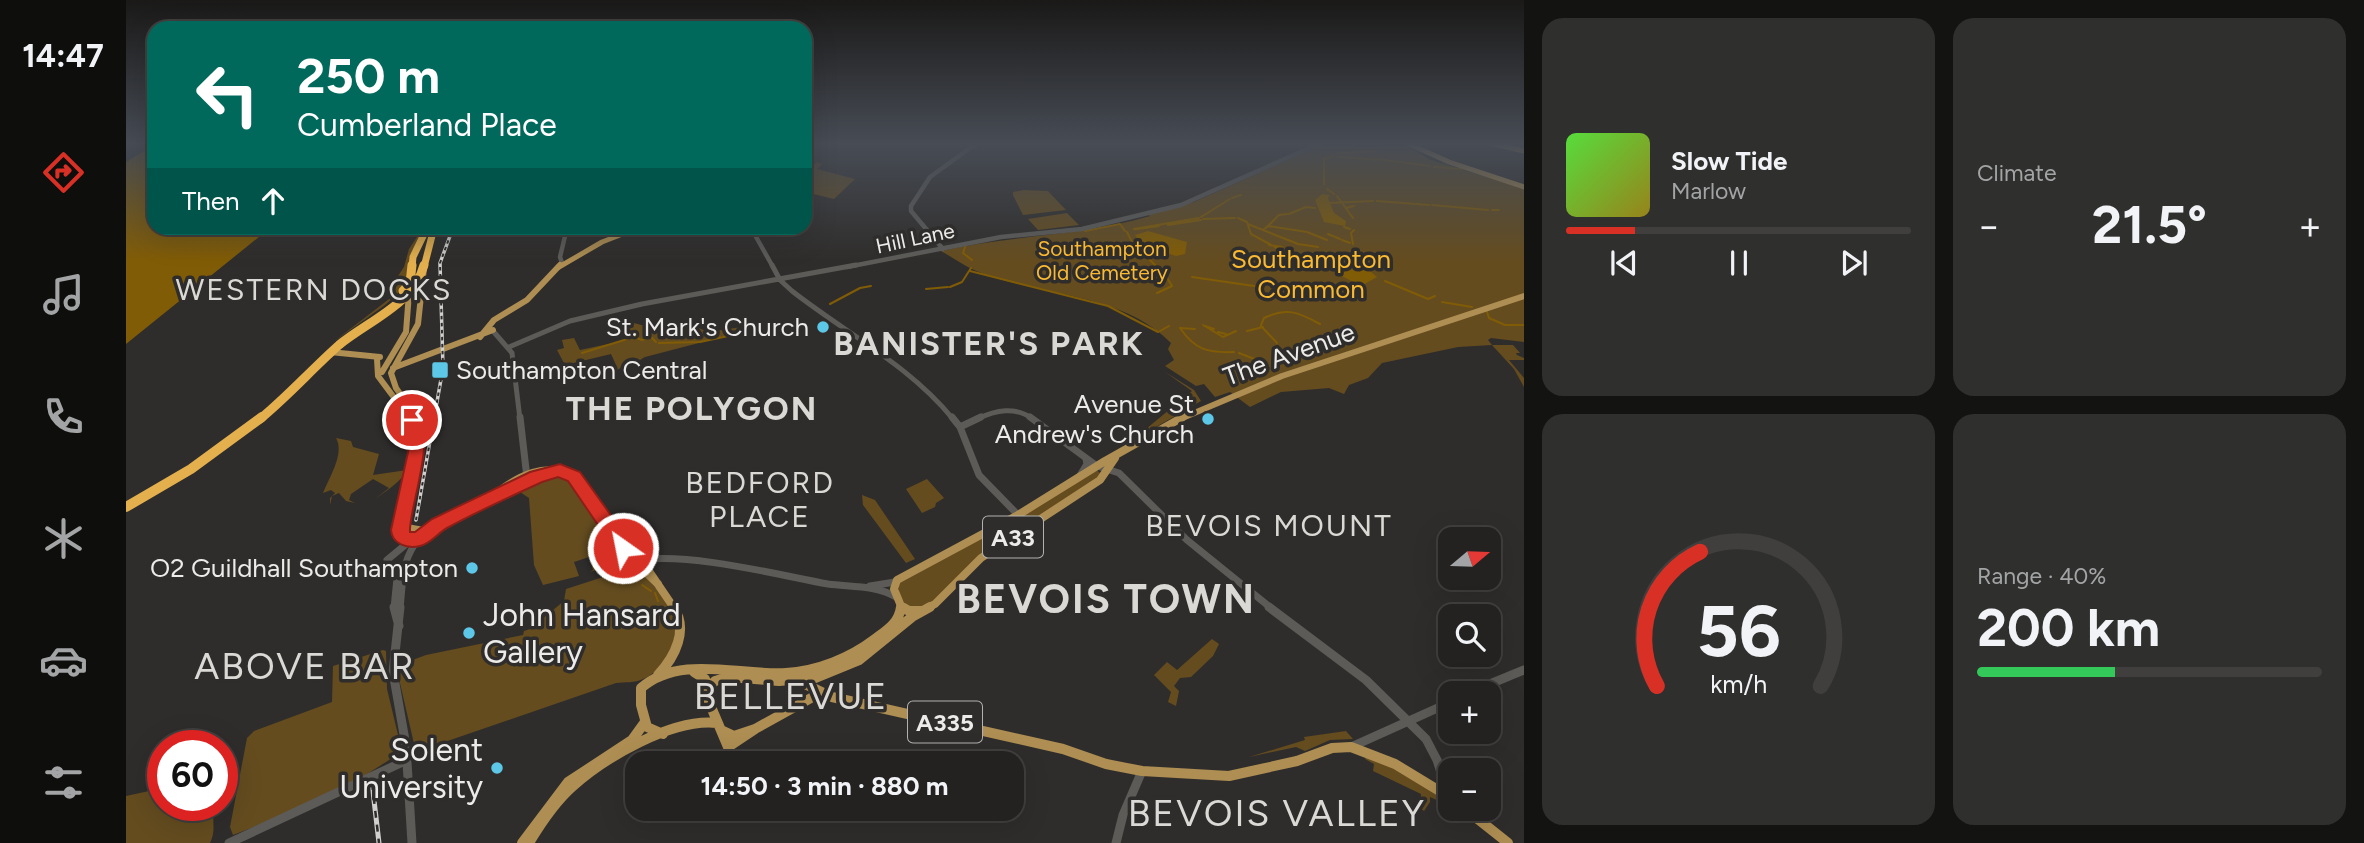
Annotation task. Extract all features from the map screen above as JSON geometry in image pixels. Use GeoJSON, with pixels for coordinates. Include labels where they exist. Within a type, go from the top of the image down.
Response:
{"type":"FeatureCollection","features":[{"type":"Feature","properties":{"kind":"highway"},"geometry":{"type":"LineString","coordinates":[[410,287],[413,257],[424,235]]}},
{"type":"Feature","properties":{"kind":"highway"},"geometry":{"type":"LineString","coordinates":[[126,505],[231,441],[290,393],[328,355],[418,282],[431,235]]}},
{"type":"Feature","properties":{"kind":"main road"},"geometry":{"type":"LineString","coordinates":[[328,355],[349,354],[397,361],[423,357],[491,333],[502,316],[527,300],[562,263],[621,235]]}},
{"type":"Feature","properties":{"kind":"main road"},"geometry":{"type":"LineString","coordinates":[[383,379],[397,361],[403,345],[418,324],[424,268]]}},
{"type":"Feature","properties":{"kind":"main road"},"geometry":{"type":"LineString","coordinates":[[403,528],[423,435],[416,414],[393,381],[407,326],[410,287]]}},
{"type":"Feature","properties":{"kind":"main road","name":"The Avenue"},"geometry":{"type":"LineString","coordinates":[[895,582],[1018,515],[1169,424],[1250,388],[1524,296]]}},
{"type":"Feature","properties":{"kind":"main road"},"geometry":{"type":"LineString","coordinates":[[374,357],[403,345]]}},
{"type":"Feature","properties":{"kind":"main road"},"geometry":{"type":"LineString","coordinates":[[328,355],[349,354]]}},
{"type":"Feature","properties":{"kind":"main road"},"geometry":{"type":"LineString","coordinates":[[374,357],[378,374],[408,413],[418,438],[407,487],[406,508]]}},
{"type":"Feature","properties":{"kind":"main road","name":"The Avenue"},"geometry":{"type":"LineString","coordinates":[[922,611],[942,597],[981,558],[1100,480],[1115,457]]}},
{"type":"Feature","properties":{"kind":"main road"},"geometry":{"type":"LineString","coordinates":[[415,540],[438,524],[527,479],[560,470],[574,477],[616,535],[676,607],[680,618],[673,658],[658,676]]}},
{"type":"Feature","properties":{"kind":"main road"},"geometry":{"type":"LineString","coordinates":[[403,528],[415,540]]}},
{"type":"Feature","properties":{"kind":"main road"},"geometry":{"type":"LineString","coordinates":[[403,528],[415,540]]}},
{"type":"Feature","properties":{"kind":"main road"},"geometry":{"type":"LineString","coordinates":[[663,734],[651,731],[645,722],[640,691],[645,683],[658,676],[679,672],[717,669],[784,674],[817,668],[856,652],[893,624],[900,616],[895,582]]}},
{"type":"Feature","properties":{"kind":"main road"},"geometry":{"type":"LineString","coordinates":[[898,602],[909,611],[922,611]]}},
{"type":"Feature","properties":{"kind":"main road","name":"A33"},"geometry":{"type":"LineString","coordinates":[[708,688],[715,681],[728,677],[799,681],[831,673],[859,660],[922,611]]}},
{"type":"Feature","properties":{"kind":"main road"},"geometry":{"type":"LineString","coordinates":[[673,658],[679,672]]}},
{"type":"Feature","properties":{"kind":"main road"},"geometry":{"type":"LineString","coordinates":[[693,671],[705,679],[709,702],[728,747],[820,693]]}},
{"type":"Feature","properties":{"kind":"main road","name":"A335"},"geometry":{"type":"LineString","coordinates":[[784,674],[820,693],[1063,749],[1106,764],[1142,771],[1234,775],[1297,761],[1332,748],[1351,747],[1386,759],[1438,790]]}},
{"type":"Feature","properties":{"kind":"main road"},"geometry":{"type":"LineString","coordinates":[[529,843],[564,794],[580,780],[627,749],[697,720],[704,715],[709,702]]}},
{"type":"Feature","properties":{"kind":"main road"},"geometry":{"type":"LineString","coordinates":[[697,720],[719,726],[732,736],[755,729]]}},
{"type":"Feature","properties":{"kind":"main road"},"geometry":{"type":"LineString","coordinates":[[522,843],[546,807],[569,782],[636,736],[645,722]]}},
{"type":"Feature","properties":{"kind":"main road"},"geometry":{"type":"LineString","coordinates":[[1480,821],[1507,843]]}},
{"type":"Feature","properties":{"kind":"street"},"geometry":{"type":"LineString","coordinates":[[927,182],[911,209],[943,249]]}},
{"type":"Feature","properties":{"kind":"street","name":"Hill Lane"},"geometry":{"type":"LineString","coordinates":[[509,347],[587,316],[642,303],[1032,232],[1082,229],[1181,205],[1232,182]]}},
{"type":"Feature","properties":{"kind":"street"},"geometry":{"type":"LineString","coordinates":[[562,263],[560,257],[565,235]]}},
{"type":"Feature","properties":{"kind":"street"},"geometry":{"type":"LineString","coordinates":[[755,235],[780,280],[820,313],[913,375],[933,393],[960,427],[969,457],[979,475],[1018,515]]}},
{"type":"Feature","properties":{"kind":"street"},"geometry":{"type":"LineString","coordinates":[[491,333],[509,347],[516,381],[527,479]]}},
{"type":"Feature","properties":{"kind":"street"},"geometry":{"type":"LineString","coordinates":[[960,427],[998,410],[1015,410],[1026,414],[1097,466],[1108,468],[1123,477],[1187,540],[1235,582],[1335,655],[1409,722],[1432,751],[1438,766]]}},
{"type":"Feature","properties":{"kind":"street"},"geometry":{"type":"LineString","coordinates":[[1079,477],[1087,464],[1086,459]]}},
{"type":"Feature","properties":{"kind":"street"},"geometry":{"type":"LineString","coordinates":[[387,560],[399,543],[403,528]]}},
{"type":"Feature","properties":{"kind":"street"},"geometry":{"type":"LineString","coordinates":[[387,560],[415,540]]}},
{"type":"Feature","properties":{"kind":"street"},"geometry":{"type":"LineString","coordinates":[[412,843],[407,760],[393,671],[405,561],[415,540]]}},
{"type":"Feature","properties":{"kind":"street"},"geometry":{"type":"LineString","coordinates":[[638,561],[672,558],[886,590],[898,602]]}},
{"type":"Feature","properties":{"kind":"street"},"geometry":{"type":"LineString","coordinates":[[387,560],[397,578],[393,604],[399,626]]}},
{"type":"Feature","properties":{"kind":"street"},"geometry":{"type":"LineString","coordinates":[[858,587],[895,582]]}},
{"type":"Feature","properties":{"kind":"street"},"geometry":{"type":"LineString","coordinates":[[1497,681],[1524,670]]}},
{"type":"Feature","properties":{"kind":"street"},"geometry":{"type":"LineString","coordinates":[[1351,747],[1438,708]]}},
{"type":"Feature","properties":{"kind":"street"},"geometry":{"type":"LineString","coordinates":[[229,843],[407,760]]}},
{"type":"Feature","properties":{"kind":"street"},"geometry":{"type":"LineString","coordinates":[[1116,843],[1123,815],[1142,771]]}},
{"type":"Feature","properties":{"kind":"green space"},"geometry":{"type":"Polygon","coordinates":[[[812,182],[851,182],[834,199],[812,194],[812,182]]]}},
{"type":"Feature","properties":{"kind":"green space","name":"Southampton Common"},"geometry":{"type":"Polygon","coordinates":[[[1238,182],[1505,182],[1524,188],[1524,342],[1491,338],[1488,340],[1492,345],[1458,347],[1382,363],[1368,378],[1349,385],[1344,394],[1329,388],[1281,392],[1250,407],[1230,392],[1215,397],[1204,384],[1196,386],[1165,366],[1174,360],[1168,349],[1171,343],[1151,326],[1128,313],[1077,297],[999,279],[974,270],[941,251],[1125,223],[1150,216],[1147,214],[1194,202],[1238,182]]]}},
{"type":"Feature","properties":{"kind":"green space"},"geometry":{"type":"Polygon","coordinates":[[[1048,191],[1066,210],[1023,215],[1013,192],[1048,191]]]}},
{"type":"Feature","properties":{"kind":"green space"},"geometry":{"type":"Polygon","coordinates":[[[1067,213],[1079,225],[1038,230],[1028,219],[1067,213]]]}},
{"type":"Feature","properties":{"kind":"green space"},"geometry":{"type":"Polygon","coordinates":[[[418,235],[423,235],[407,285],[385,305],[332,343],[393,296],[386,294],[404,267],[409,249],[418,235]]]}},
{"type":"Feature","properties":{"kind":"green space"},"geometry":{"type":"Polygon","coordinates":[[[626,321],[649,327],[694,326],[708,332],[742,327],[745,331],[645,357],[640,360],[645,371],[629,362],[616,371],[613,378],[606,378],[617,367],[611,354],[565,365],[557,350],[564,348],[562,340],[574,338],[580,350],[627,340],[622,325],[626,321]]]}},
{"type":"Feature","properties":{"kind":"green space"},"geometry":{"type":"Polygon","coordinates":[[[1492,345],[1513,345],[1520,353],[1516,353],[1517,355],[1524,358],[1509,360],[1524,378],[1524,387],[1514,369],[1492,345]]]}},
{"type":"Feature","properties":{"kind":"green space"},"geometry":{"type":"Polygon","coordinates":[[[1165,372],[1194,390],[1201,401],[1149,431],[1146,429],[1192,391],[1165,372]]]}},
{"type":"Feature","properties":{"kind":"green space"},"geometry":{"type":"Polygon","coordinates":[[[336,438],[351,441],[353,447],[379,454],[373,475],[407,470],[397,482],[375,499],[389,488],[373,479],[351,494],[349,500],[355,503],[346,501],[339,493],[332,496],[335,493],[331,490],[323,493],[339,451],[336,438]]]}},
{"type":"Feature","properties":{"kind":"green space"},"geometry":{"type":"Polygon","coordinates":[[[1097,470],[1102,475],[980,556],[932,603],[915,609],[901,599],[900,582],[1097,470]]]}},
{"type":"Feature","properties":{"kind":"green space"},"geometry":{"type":"Polygon","coordinates":[[[550,476],[562,477],[576,487],[625,561],[590,572],[593,570],[589,557],[574,562],[579,576],[543,585],[534,565],[529,498],[517,490],[550,476]]]}},
{"type":"Feature","properties":{"kind":"green space"},"geometry":{"type":"Polygon","coordinates":[[[927,479],[944,498],[936,503],[935,507],[922,513],[906,489],[927,479]]]}},
{"type":"Feature","properties":{"kind":"green space"},"geometry":{"type":"Polygon","coordinates":[[[862,495],[875,500],[915,559],[906,563],[863,505],[862,495]]]}},
{"type":"Feature","properties":{"kind":"green space"},"geometry":{"type":"Polygon","coordinates":[[[631,568],[637,569],[659,591],[674,616],[671,648],[660,667],[652,674],[637,681],[616,683],[430,747],[415,748],[400,683],[399,665],[426,655],[523,635],[524,631],[564,601],[566,589],[631,568]]]}},
{"type":"Feature","properties":{"kind":"green space"},"geometry":{"type":"Polygon","coordinates":[[[1212,639],[1219,644],[1213,656],[1191,677],[1180,678],[1174,686],[1179,691],[1176,706],[1168,702],[1171,692],[1154,675],[1167,662],[1177,670],[1212,639]]]}},
{"type":"Feature","properties":{"kind":"green space"},"geometry":{"type":"Polygon","coordinates":[[[386,651],[387,689],[400,753],[353,783],[304,807],[233,835],[230,827],[231,821],[238,821],[238,785],[247,738],[254,731],[332,702],[333,666],[386,651]]]}},
{"type":"Feature","properties":{"kind":"green space"},"geometry":{"type":"Polygon","coordinates":[[[1346,731],[1353,739],[1330,740],[1305,751],[1296,747],[1249,757],[1305,740],[1304,737],[1346,731]]]}},
{"type":"Feature","properties":{"kind":"green space"},"geometry":{"type":"Polygon","coordinates":[[[1367,756],[1404,773],[1438,796],[1438,801],[1430,797],[1424,811],[1420,808],[1421,794],[1373,771],[1374,764],[1365,759],[1367,756]]]}},
{"type":"Feature","properties":{"kind":"green space"},"geometry":{"type":"Polygon","coordinates":[[[147,791],[147,821],[213,821],[210,843],[126,843],[126,796],[147,791]]]}},
{"type":"Feature","properties":{"kind":"shaded area"},"geometry":{"type":"Polygon","coordinates":[[[126,182],[147,182],[147,235],[261,235],[126,344],[126,182]]]}},
{"type":"Feature","properties":{"kind":"shaded area"},"geometry":{"type":"Polygon","coordinates":[[[1322,194],[1330,195],[1328,198],[1334,213],[1346,221],[1345,226],[1324,222],[1315,200],[1322,194]]]}},
{"type":"Feature","properties":{"kind":"shaded area"},"geometry":{"type":"Polygon","coordinates":[[[1148,231],[1187,242],[1185,254],[1176,256],[1164,252],[1146,253],[1135,235],[1148,231]]]}},
{"type":"Feature","properties":{"kind":"shaded area"},"geometry":{"type":"Polygon","coordinates":[[[1361,268],[1377,277],[1361,286],[1334,272],[1361,268]]]}},
{"type":"Feature","properties":{"kind":"waterway"},"geometry":{"type":"LineString","coordinates":[[1327,189],[1334,194]]}},
{"type":"Feature","properties":{"kind":"waterway"},"geometry":{"type":"LineString","coordinates":[[1232,198],[1241,195]]}},
{"type":"Feature","properties":{"kind":"waterway"},"geometry":{"type":"LineString","coordinates":[[1337,196],[1342,202]]}},
{"type":"Feature","properties":{"kind":"waterway"},"geometry":{"type":"LineString","coordinates":[[1201,217],[1230,199]]}},
{"type":"Feature","properties":{"kind":"waterway"},"geometry":{"type":"LineString","coordinates":[[1342,202],[1373,201]]}},
{"type":"Feature","properties":{"kind":"waterway"},"geometry":{"type":"LineString","coordinates":[[1377,201],[1429,205]]}},
{"type":"Feature","properties":{"kind":"waterway"},"geometry":{"type":"LineString","coordinates":[[1330,203],[1342,202]]}},
{"type":"Feature","properties":{"kind":"waterway"},"geometry":{"type":"LineString","coordinates":[[1342,202],[1353,218]]}},
{"type":"Feature","properties":{"kind":"waterway"},"geometry":{"type":"LineString","coordinates":[[1432,205],[1488,210]]}},
{"type":"Feature","properties":{"kind":"waterway"},"geometry":{"type":"LineString","coordinates":[[1346,208],[1354,206]]}},
{"type":"Feature","properties":{"kind":"waterway"},"geometry":{"type":"LineString","coordinates":[[1289,214],[1306,207],[1315,208]]}},
{"type":"Feature","properties":{"kind":"waterway"},"geometry":{"type":"LineString","coordinates":[[1492,210],[1499,210]]}},
{"type":"Feature","properties":{"kind":"waterway"},"geometry":{"type":"LineString","coordinates":[[1268,226],[1279,215],[1287,214]]}},
{"type":"Feature","properties":{"kind":"waterway"},"geometry":{"type":"LineString","coordinates":[[1134,229],[1199,218]]}},
{"type":"Feature","properties":{"kind":"waterway"},"geometry":{"type":"LineString","coordinates":[[1203,219],[1235,218]]}},
{"type":"Feature","properties":{"kind":"waterway"},"geometry":{"type":"LineString","coordinates":[[1238,218],[1247,222],[1251,234],[1272,245]]}},
{"type":"Feature","properties":{"kind":"waterway"},"geometry":{"type":"LineString","coordinates":[[1168,225],[1201,220]]}},
{"type":"Feature","properties":{"kind":"waterway"},"geometry":{"type":"LineString","coordinates":[[1085,231],[1120,224],[1125,231]]}},
{"type":"Feature","properties":{"kind":"waterway"},"geometry":{"type":"LineString","coordinates":[[1248,224],[1263,230]]}},
{"type":"Feature","properties":{"kind":"waterway"},"geometry":{"type":"LineString","coordinates":[[1137,229],[1159,226]]}},
{"type":"Feature","properties":{"kind":"waterway"},"geometry":{"type":"LineString","coordinates":[[1263,230],[1268,226]]}},
{"type":"Feature","properties":{"kind":"waterway"},"geometry":{"type":"LineString","coordinates":[[1268,226],[1307,232],[1327,240]]}},
{"type":"Feature","properties":{"kind":"waterway"},"geometry":{"type":"LineString","coordinates":[[1344,227],[1350,229]]}},
{"type":"Feature","properties":{"kind":"waterway"},"geometry":{"type":"LineString","coordinates":[[1263,230],[1298,244],[1318,247]]}},
{"type":"Feature","properties":{"kind":"waterway"},"geometry":{"type":"LineString","coordinates":[[1353,244],[1351,233],[1354,230]]}},
{"type":"Feature","properties":{"kind":"waterway"},"geometry":{"type":"LineString","coordinates":[[1127,232],[1132,242],[1162,272]]}},
{"type":"Feature","properties":{"kind":"waterway"},"geometry":{"type":"LineString","coordinates":[[1328,234],[1340,239]]}},
{"type":"Feature","properties":{"kind":"waterway"},"geometry":{"type":"LineString","coordinates":[[1342,240],[1350,243]]}},
{"type":"Feature","properties":{"kind":"waterway"},"geometry":{"type":"LineString","coordinates":[[1272,245],[1282,247]]}},
{"type":"Feature","properties":{"kind":"waterway"},"geometry":{"type":"LineString","coordinates":[[1272,245],[1295,258]]}},
{"type":"Feature","properties":{"kind":"waterway"},"geometry":{"type":"LineString","coordinates":[[965,247],[963,253],[972,260]]}},
{"type":"Feature","properties":{"kind":"waterway"},"geometry":{"type":"LineString","coordinates":[[1315,266],[1356,268]]}},
{"type":"Feature","properties":{"kind":"waterway"},"geometry":{"type":"LineString","coordinates":[[950,287],[962,282],[971,268]]}},
{"type":"Feature","properties":{"kind":"waterway"},"geometry":{"type":"LineString","coordinates":[[970,271],[1108,306],[1158,332]]}},
{"type":"Feature","properties":{"kind":"waterway"},"geometry":{"type":"LineString","coordinates":[[1157,293],[1172,286],[1164,273]]}},
{"type":"Feature","properties":{"kind":"waterway"},"geometry":{"type":"LineString","coordinates":[[1192,277],[1261,287]]}},
{"type":"Feature","properties":{"kind":"waterway"},"geometry":{"type":"LineString","coordinates":[[1385,281],[1428,299],[1435,296]]}},
{"type":"Feature","properties":{"kind":"waterway"},"geometry":{"type":"LineString","coordinates":[[830,304],[860,288],[871,286]]}},
{"type":"Feature","properties":{"kind":"waterway"},"geometry":{"type":"LineString","coordinates":[[926,289],[948,287]]}},
{"type":"Feature","properties":{"kind":"waterway"},"geometry":{"type":"LineString","coordinates":[[1442,302],[1472,307]]}},
{"type":"Feature","properties":{"kind":"waterway"},"geometry":{"type":"LineString","coordinates":[[1261,325],[1264,318],[1286,312],[1299,314],[1320,324]]}},
{"type":"Feature","properties":{"kind":"waterway"},"geometry":{"type":"LineString","coordinates":[[1487,312],[1489,318],[1505,325],[1524,325]]}},
{"type":"Feature","properties":{"kind":"waterway"},"geometry":{"type":"LineString","coordinates":[[1203,325],[1223,337],[1236,331]]}},
{"type":"Feature","properties":{"kind":"waterway"},"geometry":{"type":"LineString","coordinates":[[1160,331],[1169,326]]}},
{"type":"Feature","properties":{"kind":"waterway"},"geometry":{"type":"LineString","coordinates":[[1205,326],[1214,329]]}},
{"type":"Feature","properties":{"kind":"waterway"},"geometry":{"type":"LineString","coordinates":[[1247,331],[1262,327]]}},
{"type":"Feature","properties":{"kind":"waterway"},"geometry":{"type":"LineString","coordinates":[[1262,327],[1277,343]]}},
{"type":"Feature","properties":{"kind":"waterway"},"geometry":{"type":"LineString","coordinates":[[1195,329],[1180,328],[1191,341],[1203,349],[1234,352]]}},
{"type":"Feature","properties":{"kind":"waterway"},"geometry":{"type":"LineString","coordinates":[[1218,332],[1226,334]]}},
{"type":"Feature","properties":{"kind":"waterway"},"geometry":{"type":"LineString","coordinates":[[659,343],[700,342],[733,335]]}},
{"type":"Feature","properties":{"kind":"waterway"},"geometry":{"type":"LineString","coordinates":[[582,353],[634,337],[642,340],[651,337],[656,342]]}},
{"type":"Feature","properties":{"kind":"waterway"},"geometry":{"type":"LineString","coordinates":[[1239,353],[1262,362]]}},
{"type":"Feature","properties":{"kind":"waterway"},"geometry":{"type":"LineString","coordinates":[[642,585],[651,591]]}},
{"type":"Feature","properties":{"kind":"waterway"},"geometry":{"type":"LineString","coordinates":[[655,593],[658,601]]}},
{"type":"Feature","properties":{"kind":"railway"},"geometry":{"type":"LineString","coordinates":[[416,520],[443,368],[440,263],[450,235]]}},
{"type":"Feature","properties":{"kind":"railway"},"geometry":{"type":"LineString","coordinates":[[372,783],[379,843]]}},
{"type":"Feature","properties":{"kind":"place","name":"St. Mark's Church"},"geometry":{"type":"Point","coordinates":[823,327]}},
{"type":"Feature","properties":{"kind":"place","name":"Southampton Central"},"geometry":{"type":"Point","coordinates":[440,370]}},
{"type":"Feature","properties":{"kind":"place","name":"Avenue St Andrew's Church"},"geometry":{"type":"Point","coordinates":[1208,419]}},
{"type":"Feature","properties":{"kind":"place","name":"O2 Guildhall Southampton"},"geometry":{"type":"Point","coordinates":[472,568]}},
{"type":"Feature","properties":{"kind":"place","name":"John Hansard Gallery"},"geometry":{"type":"Point","coordinates":[469,633]}},
{"type":"Feature","properties":{"kind":"place","name":"Solent University"},"geometry":{"type":"Point","coordinates":[497,768]}},
{"type":"Feature","properties":{"kind":"district","name":"WESTERN DOCKS"},"geometry":{"type":"Point","coordinates":[314,289]}},
{"type":"Feature","properties":{"kind":"district","name":"BANISTER'S PARK"},"geometry":{"type":"Point","coordinates":[989,343]}},
{"type":"Feature","properties":{"kind":"district","name":"THE POLYGON"},"geometry":{"type":"Point","coordinates":[692,408]}},
{"type":"Feature","properties":{"kind":"district","name":"BEDFORD PLACE"},"geometry":{"type":"Point","coordinates":[760,499]}},
{"type":"Feature","properties":{"kind":"district","name":"BEVOIS MOUNT"},"geometry":{"type":"Point","coordinates":[1269,525]}},
{"type":"Feature","properties":{"kind":"district","name":"BEVOIS TOWN"},"geometry":{"type":"Point","coordinates":[1106,599]}},
{"type":"Feature","properties":{"kind":"district","name":"ABOVE BAR"},"geometry":{"type":"Point","coordinates":[305,666]}},
{"type":"Feature","properties":{"kind":"district","name":"BELLEVUE"},"geometry":{"type":"Point","coordinates":[791,696]}},
{"type":"Feature","properties":{"kind":"district","name":"BEVOIS VALLEY"},"geometry":{"type":"Point","coordinates":[1277,813]}},
{"type":"Feature","properties":{"kind":"route"},"geometry":{"type":"LineString","coordinates":[[412,420],[418,443],[408,483],[400,535],[413,541],[419,539],[438,524],[536,477],[560,470],[574,477],[623,548]]}},
{"type":"Feature","properties":{"kind":"park label","name":"Southampton Old Cemetery"},"geometry":{"type":"Point","coordinates":[1102,260]}}]}
